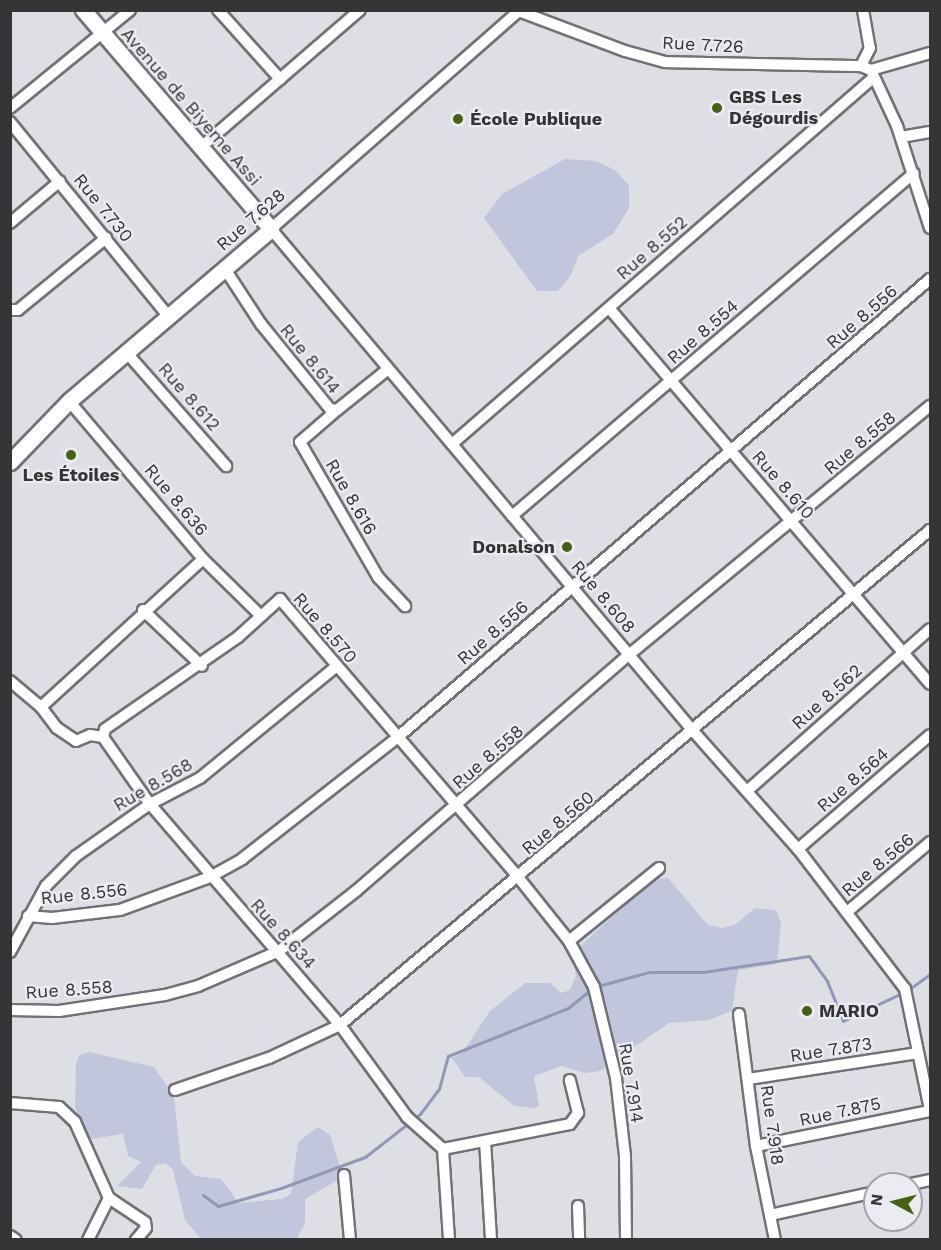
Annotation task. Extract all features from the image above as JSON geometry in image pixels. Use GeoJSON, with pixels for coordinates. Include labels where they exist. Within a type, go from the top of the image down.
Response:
{"type":"FeatureCollection","features":[{"type":"Feature","properties":{"kind":"main road","name":"Avenue de Biyeme Assi"},"geometry":{"type":"LineString","coordinates":[[83,10],[271,229]]}},
{"type":"Feature","properties":{"kind":"main road","name":"Rue 7.628"},"geometry":{"type":"LineString","coordinates":[[10,462],[69,401],[271,229]]}},
{"type":"Feature","properties":{"kind":"street"},"geometry":{"type":"LineString","coordinates":[[10,108],[130,10]]}},
{"type":"Feature","properties":{"kind":"street"},"geometry":{"type":"LineString","coordinates":[[218,10],[280,79]]}},
{"type":"Feature","properties":{"kind":"street"},"geometry":{"type":"LineString","coordinates":[[200,148],[360,10]]}},
{"type":"Feature","properties":{"kind":"street"},"geometry":{"type":"LineString","coordinates":[[863,10],[870,48],[869,71],[901,137],[930,222]]}},
{"type":"Feature","properties":{"kind":"street","name":"Rue 7.726"},"geometry":{"type":"LineString","coordinates":[[518,11],[625,51],[665,62],[869,71]]}},
{"type":"Feature","properties":{"kind":"street","name":"Rue 7.628"},"geometry":{"type":"LineString","coordinates":[[271,229],[518,11]]}},
{"type":"Feature","properties":{"kind":"street"},"geometry":{"type":"LineString","coordinates":[[869,71],[930,52]]}},
{"type":"Feature","properties":{"kind":"street","name":"Rue 8.552"},"geometry":{"type":"LineString","coordinates":[[452,444],[609,308],[869,71]]}},
{"type":"Feature","properties":{"kind":"street","name":"Rue 7.730"},"geometry":{"type":"LineString","coordinates":[[10,123],[60,181],[168,316]]}},
{"type":"Feature","properties":{"kind":"street"},"geometry":{"type":"LineString","coordinates":[[901,137],[930,132]]}},
{"type":"Feature","properties":{"kind":"street","name":"Rue 8.554"},"geometry":{"type":"LineString","coordinates":[[512,516],[914,173]]}},
{"type":"Feature","properties":{"kind":"street"},"geometry":{"type":"LineString","coordinates":[[10,223],[60,181]]}},
{"type":"Feature","properties":{"kind":"street","name":"Rue 8.608"},"geometry":{"type":"LineString","coordinates":[[271,229],[387,370],[573,586],[694,732],[798,849],[906,992],[918,1053]]}},
{"type":"Feature","properties":{"kind":"street"},"geometry":{"type":"LineString","coordinates":[[10,310],[18,310],[106,238]]}},
{"type":"Feature","properties":{"kind":"street","name":"Rue 8.614"},"geometry":{"type":"LineString","coordinates":[[225,269],[322,404],[337,410],[387,370]]}},
{"type":"Feature","properties":{"kind":"street","name":"Rue 8.556"},"geometry":{"type":"LineString","coordinates":[[28,916],[52,918],[120,910],[210,877],[332,792],[930,279]]}},
{"type":"Feature","properties":{"kind":"street","name":"Rue 8.610"},"geometry":{"type":"LineString","coordinates":[[609,308],[930,684]]}},
{"type":"Feature","properties":{"kind":"street","name":"Rue 8.612"},"geometry":{"type":"LineString","coordinates":[[126,352],[176,404],[226,466]]}},
{"type":"Feature","properties":{"kind":"street","name":"Rue 8.636"},"geometry":{"type":"LineString","coordinates":[[69,401],[204,559],[261,616]]}},
{"type":"Feature","properties":{"kind":"street","name":"Rue 8.558"},"geometry":{"type":"LineString","coordinates":[[10,1010],[59,1011],[165,995],[198,986],[279,951],[457,806],[630,654],[930,406]]}},
{"type":"Feature","properties":{"kind":"street","name":"Rue 8.616"},"geometry":{"type":"LineString","coordinates":[[337,410],[300,442],[378,577],[405,606]]}},
{"type":"Feature","properties":{"kind":"street","name":"Rue 8.560"},"geometry":{"type":"LineString","coordinates":[[175,1090],[259,1062],[340,1025],[694,732],[930,530]]}},
{"type":"Feature","properties":{"kind":"street"},"geometry":{"type":"LineString","coordinates":[[42,707],[143,610],[204,559]]}},
{"type":"Feature","properties":{"kind":"street","name":"Rue 8.570"},"geometry":{"type":"LineString","coordinates":[[103,737],[105,729],[202,666],[280,599],[518,877],[569,941]]}},
{"type":"Feature","properties":{"kind":"street"},"geometry":{"type":"LineString","coordinates":[[143,610],[202,666]]}},
{"type":"Feature","properties":{"kind":"street","name":"Rue 8.562"},"geometry":{"type":"LineString","coordinates":[[747,791],[930,629]]}},
{"type":"Feature","properties":{"kind":"street","name":"Rue 8.568"},"geometry":{"type":"LineString","coordinates":[[10,952],[46,886],[76,856],[150,804],[200,778],[242,748],[337,666]]}},
{"type":"Feature","properties":{"kind":"street"},"geometry":{"type":"LineString","coordinates":[[10,681],[42,707],[57,728],[76,741],[90,735],[103,737]]}},
{"type":"Feature","properties":{"kind":"street","name":"Rue 8.564"},"geometry":{"type":"LineString","coordinates":[[798,849],[930,735]]}},
{"type":"Feature","properties":{"kind":"street","name":"Rue 8.634"},"geometry":{"type":"LineString","coordinates":[[103,737],[150,804],[210,877],[279,951],[340,1025],[412,1121],[443,1149]]}},
{"type":"Feature","properties":{"kind":"street","name":"Rue 8.566"},"geometry":{"type":"LineString","coordinates":[[847,912],[930,842]]}},
{"type":"Feature","properties":{"kind":"street"},"geometry":{"type":"LineString","coordinates":[[569,941],[659,868]]}},
{"type":"Feature","properties":{"kind":"street","name":"Rue 7.914"},"geometry":{"type":"LineString","coordinates":[[569,941],[598,994],[616,1078],[625,1156],[626,1239]]}},
{"type":"Feature","properties":{"kind":"street","name":"Rue 7.918"},"geometry":{"type":"LineString","coordinates":[[739,1014],[756,1146],[776,1239]]}},
{"type":"Feature","properties":{"kind":"street"},"geometry":{"type":"LineString","coordinates":[[918,1053],[926,1074],[930,1110]]}},
{"type":"Feature","properties":{"kind":"street","name":"Rue 7.873"},"geometry":{"type":"LineString","coordinates":[[748,1079],[918,1053]]}},
{"type":"Feature","properties":{"kind":"street"},"geometry":{"type":"LineString","coordinates":[[449,1239],[443,1149],[577,1120],[570,1080]]}},
{"type":"Feature","properties":{"kind":"street"},"geometry":{"type":"LineString","coordinates":[[10,1102],[65,1109],[84,1139],[109,1198],[145,1222],[146,1228],[136,1239]]}},
{"type":"Feature","properties":{"kind":"street","name":"Rue 7.875"},"geometry":{"type":"LineString","coordinates":[[756,1146],[930,1110]]}},
{"type":"Feature","properties":{"kind":"street"},"geometry":{"type":"LineString","coordinates":[[485,1141],[491,1239]]}},
{"type":"Feature","properties":{"kind":"street"},"geometry":{"type":"LineString","coordinates":[[344,1175],[350,1239]]}},
{"type":"Feature","properties":{"kind":"street"},"geometry":{"type":"LineString","coordinates":[[770,1215],[863,1195]]}},
{"type":"Feature","properties":{"kind":"street"},"geometry":{"type":"LineString","coordinates":[[88,1239],[109,1198]]}},
{"type":"Feature","properties":{"kind":"street"},"geometry":{"type":"LineString","coordinates":[[578,1206],[579,1239]]}},
{"type":"Feature","properties":{"kind":"street"},"geometry":{"type":"LineString","coordinates":[[10,1236],[16,1239]]}},
{"type":"Feature","properties":{"kind":"shaded area"},"geometry":{"type":"Polygon","coordinates":[[[565,159],[596,161],[615,170],[629,185],[629,208],[613,234],[578,256],[571,275],[558,291],[537,291],[484,218],[502,194],[565,159]]]}},
{"type":"Feature","properties":{"kind":"shaded area"},"geometry":{"type":"Polygon","coordinates":[[[668,878],[708,925],[723,928],[736,924],[755,908],[775,910],[778,914],[781,924],[777,964],[738,970],[732,1011],[709,1020],[669,1023],[600,1071],[585,1073],[562,1066],[534,1076],[539,1106],[534,1108],[514,1106],[479,1077],[465,1077],[452,1058],[462,1053],[490,1011],[525,983],[550,983],[561,993],[570,990],[576,976],[574,962],[580,946],[654,879],[668,878]]]}},
{"type":"Feature","properties":{"kind":"shaded area"},"geometry":{"type":"Polygon","coordinates":[[[89,1052],[154,1067],[174,1096],[181,1162],[195,1176],[221,1179],[239,1203],[282,1199],[291,1194],[298,1142],[318,1127],[330,1135],[343,1177],[305,1199],[305,1223],[297,1239],[201,1239],[185,1220],[173,1170],[166,1163],[156,1165],[142,1189],[117,1186],[141,1162],[128,1156],[123,1134],[91,1139],[75,1108],[76,1064],[79,1055],[89,1052]]]}},
{"type":"Feature","properties":{"kind":"waterway"},"geometry":{"type":"LineString","coordinates":[[203,1195],[218,1206],[281,1188],[365,1157],[420,1114],[439,1089],[448,1056],[568,1008],[594,987],[649,972],[703,972],[809,956],[827,981],[843,1021],[902,993]]}},
{"type":"Feature","properties":{"kind":"waterway"},"geometry":{"type":"LineString","coordinates":[[908,990],[930,974]]}},
{"type":"Feature","properties":{"kind":"place","name":"GBS Les Dégourdis"},"geometry":{"type":"Point","coordinates":[717,108]}},
{"type":"Feature","properties":{"kind":"place","name":"École Publique"},"geometry":{"type":"Point","coordinates":[458,119]}},
{"type":"Feature","properties":{"kind":"place","name":"Les Étoiles"},"geometry":{"type":"Point","coordinates":[71,455]}},
{"type":"Feature","properties":{"kind":"place","name":"Donalson"},"geometry":{"type":"Point","coordinates":[567,547]}},
{"type":"Feature","properties":{"kind":"place","name":"MARIO"},"geometry":{"type":"Point","coordinates":[807,1011]}}]}
